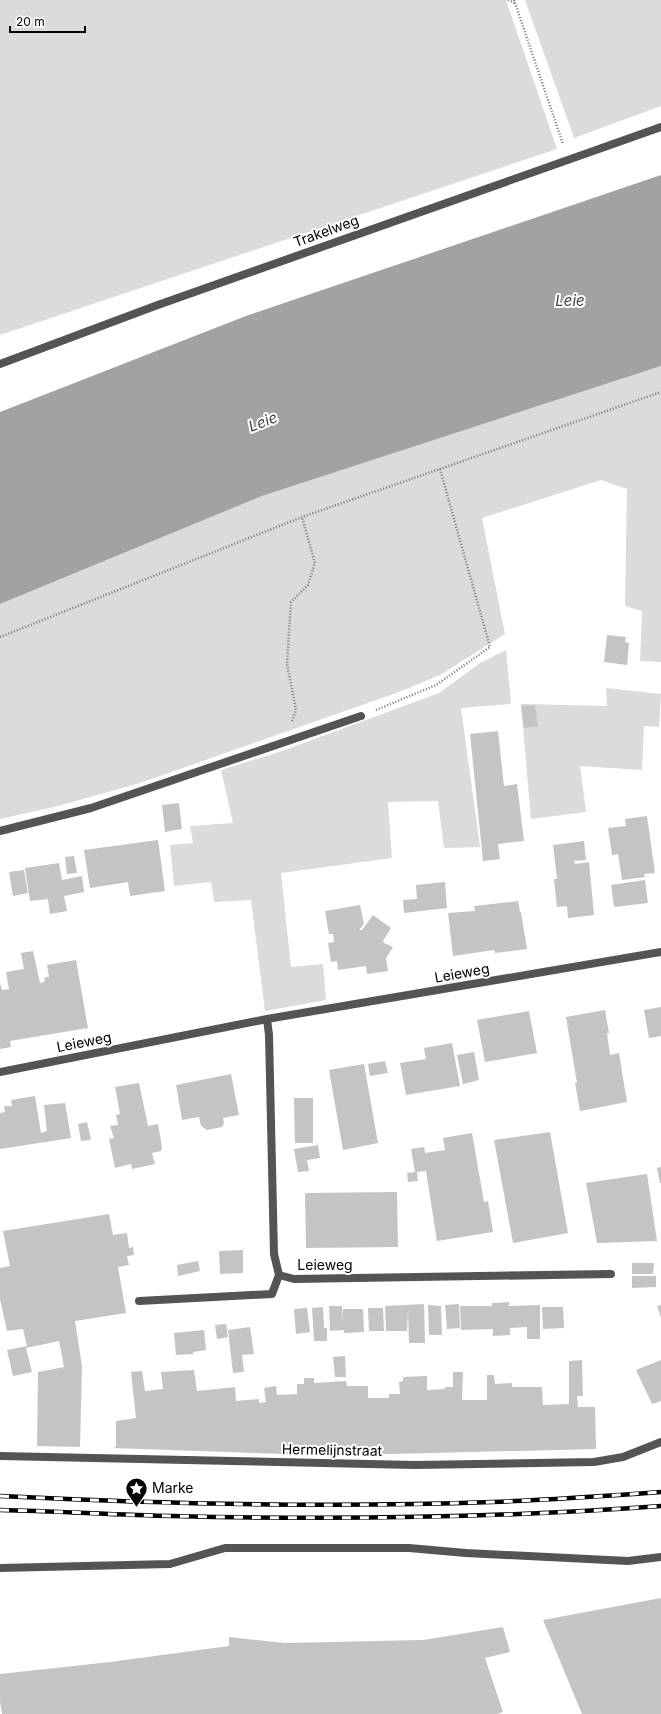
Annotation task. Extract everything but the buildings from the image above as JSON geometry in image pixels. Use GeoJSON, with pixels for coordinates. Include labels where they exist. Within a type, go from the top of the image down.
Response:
{"type":"FeatureCollection","features":[{"type":"Feature","properties":{"kind":"street","name":"Trakelweg"},"geometry":{"type":"LineString","coordinates":[[0,364],[156,306],[661,127]]}},
{"type":"Feature","properties":{"kind":"street"},"geometry":{"type":"LineString","coordinates":[[0,830],[91,808],[361,716]]}},
{"type":"Feature","properties":{"kind":"street","name":"Leieweg"},"geometry":{"type":"LineString","coordinates":[[0,1072],[267,1019],[661,952]]}},
{"type":"Feature","properties":{"kind":"street","name":"Leieweg"},"geometry":{"type":"LineString","coordinates":[[139,1301],[272,1294],[279,1275],[274,1254],[269,1035],[267,1019]]}},
{"type":"Feature","properties":{"kind":"street","name":"Leieweg"},"geometry":{"type":"LineString","coordinates":[[279,1275],[294,1279],[611,1274]]}},
{"type":"Feature","properties":{"kind":"street","name":"Hermelijnstraat"},"geometry":{"type":"LineString","coordinates":[[0,1456],[415,1464],[594,1462],[623,1457],[661,1442]]}},
{"type":"Feature","properties":{"kind":"street"},"geometry":{"type":"LineString","coordinates":[[0,1568],[170,1564],[225,1548],[409,1548],[466,1553],[628,1561],[661,1557]]}},
{"type":"Feature","properties":{"kind":"path"},"geometry":{"type":"LineString","coordinates":[[508,0],[514,2],[568,159]]}},
{"type":"Feature","properties":{"kind":"path"},"geometry":{"type":"LineString","coordinates":[[0,637],[302,517],[661,392]]}},
{"type":"Feature","properties":{"kind":"path"},"geometry":{"type":"LineString","coordinates":[[361,716],[436,685],[490,647],[440,469]]}},
{"type":"Feature","properties":{"kind":"path"},"geometry":{"type":"LineString","coordinates":[[284,742],[296,710],[287,664],[292,602],[308,585],[315,563],[302,517]]}},
{"type":"Feature","properties":{"kind":"shaded area"},"geometry":{"type":"Polygon","coordinates":[[[0,0],[506,0],[557,149],[0,335],[0,0]]]}},
{"type":"Feature","properties":{"kind":"shaded area"},"geometry":{"type":"Polygon","coordinates":[[[525,0],[661,0],[661,106],[574,138],[525,0]]]}},
{"type":"Feature","properties":{"kind":"shaded area"},"geometry":{"type":"Polygon","coordinates":[[[661,366],[661,662],[640,661],[642,611],[625,606],[627,489],[601,480],[482,518],[505,634],[440,675],[399,692],[140,783],[58,806],[0,819],[0,604],[262,496],[661,366]]]}},
{"type":"Feature","properties":{"kind":"shaded area"},"geometry":{"type":"Polygon","coordinates":[[[506,650],[511,704],[461,708],[480,847],[444,848],[438,801],[388,802],[392,858],[281,873],[291,967],[323,964],[326,1000],[265,1011],[251,900],[214,902],[211,882],[174,886],[170,845],[193,843],[190,826],[233,823],[221,770],[282,751],[439,693],[480,663],[506,650]]]}},
{"type":"Feature","properties":{"kind":"shaded area"},"geometry":{"type":"Polygon","coordinates":[[[606,688],[661,694],[659,727],[644,726],[642,770],[580,766],[586,812],[531,819],[521,704],[607,706],[606,688]]]}},
{"type":"Feature","properties":{"kind":"water","name":"Leie"},"geometry":{"type":"Polygon","coordinates":[[[661,175],[661,366],[262,496],[0,604],[0,412],[246,316],[661,175]]]}},
{"type":"Feature","properties":{"kind":"railway"},"geometry":{"type":"LineString","coordinates":[[0,1496],[184,1503],[369,1505],[513,1501],[661,1492]]}},
{"type":"Feature","properties":{"kind":"railway"},"geometry":{"type":"LineString","coordinates":[[0,1510],[173,1516],[356,1518],[539,1513],[661,1506]]}},
{"type":"Feature","properties":{"kind":"place","name":"Marke"},"geometry":{"type":"Point","coordinates":[137,1508]}}]}
